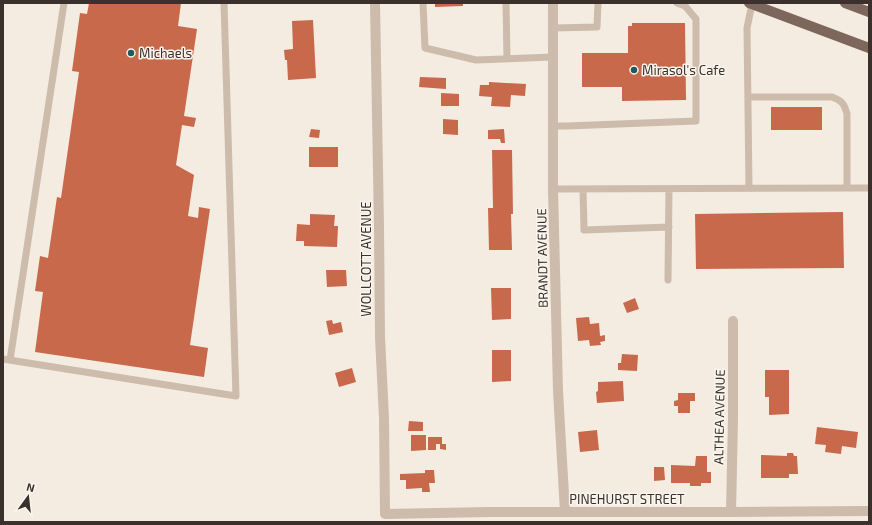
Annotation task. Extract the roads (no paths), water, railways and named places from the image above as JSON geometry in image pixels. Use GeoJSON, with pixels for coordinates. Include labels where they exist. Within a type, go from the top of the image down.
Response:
{"type":"FeatureCollection","features":[{"type":"Feature","properties":{"kind":"main road"},"geometry":{"type":"LineString","coordinates":[[845,3],[869,12]]}},
{"type":"Feature","properties":{"kind":"main road"},"geometry":{"type":"LineString","coordinates":[[751,4],[869,48]]}},
{"type":"Feature","properties":{"kind":"street","name":"WOLLCOTT AVENUE"},"geometry":{"type":"LineString","coordinates":[[375,3],[380,338],[384,418],[385,514]]}},
{"type":"Feature","properties":{"kind":"street","name":"BRANDT AVENUE"},"geometry":{"type":"LineString","coordinates":[[553,3],[553,189],[558,391],[565,512]]}},
{"type":"Feature","properties":{"kind":"street","name":"ALTHEA AVENUE"},"geometry":{"type":"LineString","coordinates":[[731,512],[733,321]]}},
{"type":"Feature","properties":{"kind":"street","name":"PINEHURST STREET"},"geometry":{"type":"LineString","coordinates":[[385,514],[490,512],[869,511]]}},
{"type":"Feature","properties":{"kind":"lane"},"geometry":{"type":"LineString","coordinates":[[64,3],[6,359],[236,396],[224,3]]}},
{"type":"Feature","properties":{"kind":"lane"},"geometry":{"type":"LineString","coordinates":[[423,3],[425,48],[476,60],[553,57]]}},
{"type":"Feature","properties":{"kind":"lane"},"geometry":{"type":"LineString","coordinates":[[506,3],[507,59]]}},
{"type":"Feature","properties":{"kind":"lane"},"geometry":{"type":"LineString","coordinates":[[553,28],[597,28],[598,3]]}},
{"type":"Feature","properties":{"kind":"lane"},"geometry":{"type":"LineString","coordinates":[[553,126],[696,121],[696,19],[685,6],[677,3]]}},
{"type":"Feature","properties":{"kind":"lane"},"geometry":{"type":"LineString","coordinates":[[749,188],[747,28],[751,4]]}},
{"type":"Feature","properties":{"kind":"lane"},"geometry":{"type":"LineString","coordinates":[[748,97],[832,97],[841,101],[845,106],[847,114],[847,188]]}},
{"type":"Feature","properties":{"kind":"lane"},"geometry":{"type":"LineString","coordinates":[[668,280],[669,188]]}},
{"type":"Feature","properties":{"kind":"lane"},"geometry":{"type":"LineString","coordinates":[[553,189],[869,188]]}},
{"type":"Feature","properties":{"kind":"lane"},"geometry":{"type":"LineString","coordinates":[[583,189],[584,230],[669,227]]}},
{"type":"Feature","properties":{"kind":"place","name":"Michaels"},"geometry":{"type":"Point","coordinates":[131,53]}},
{"type":"Feature","properties":{"kind":"place","name":"Mirasol's Cafe"},"geometry":{"type":"Point","coordinates":[634,70]}}]}
